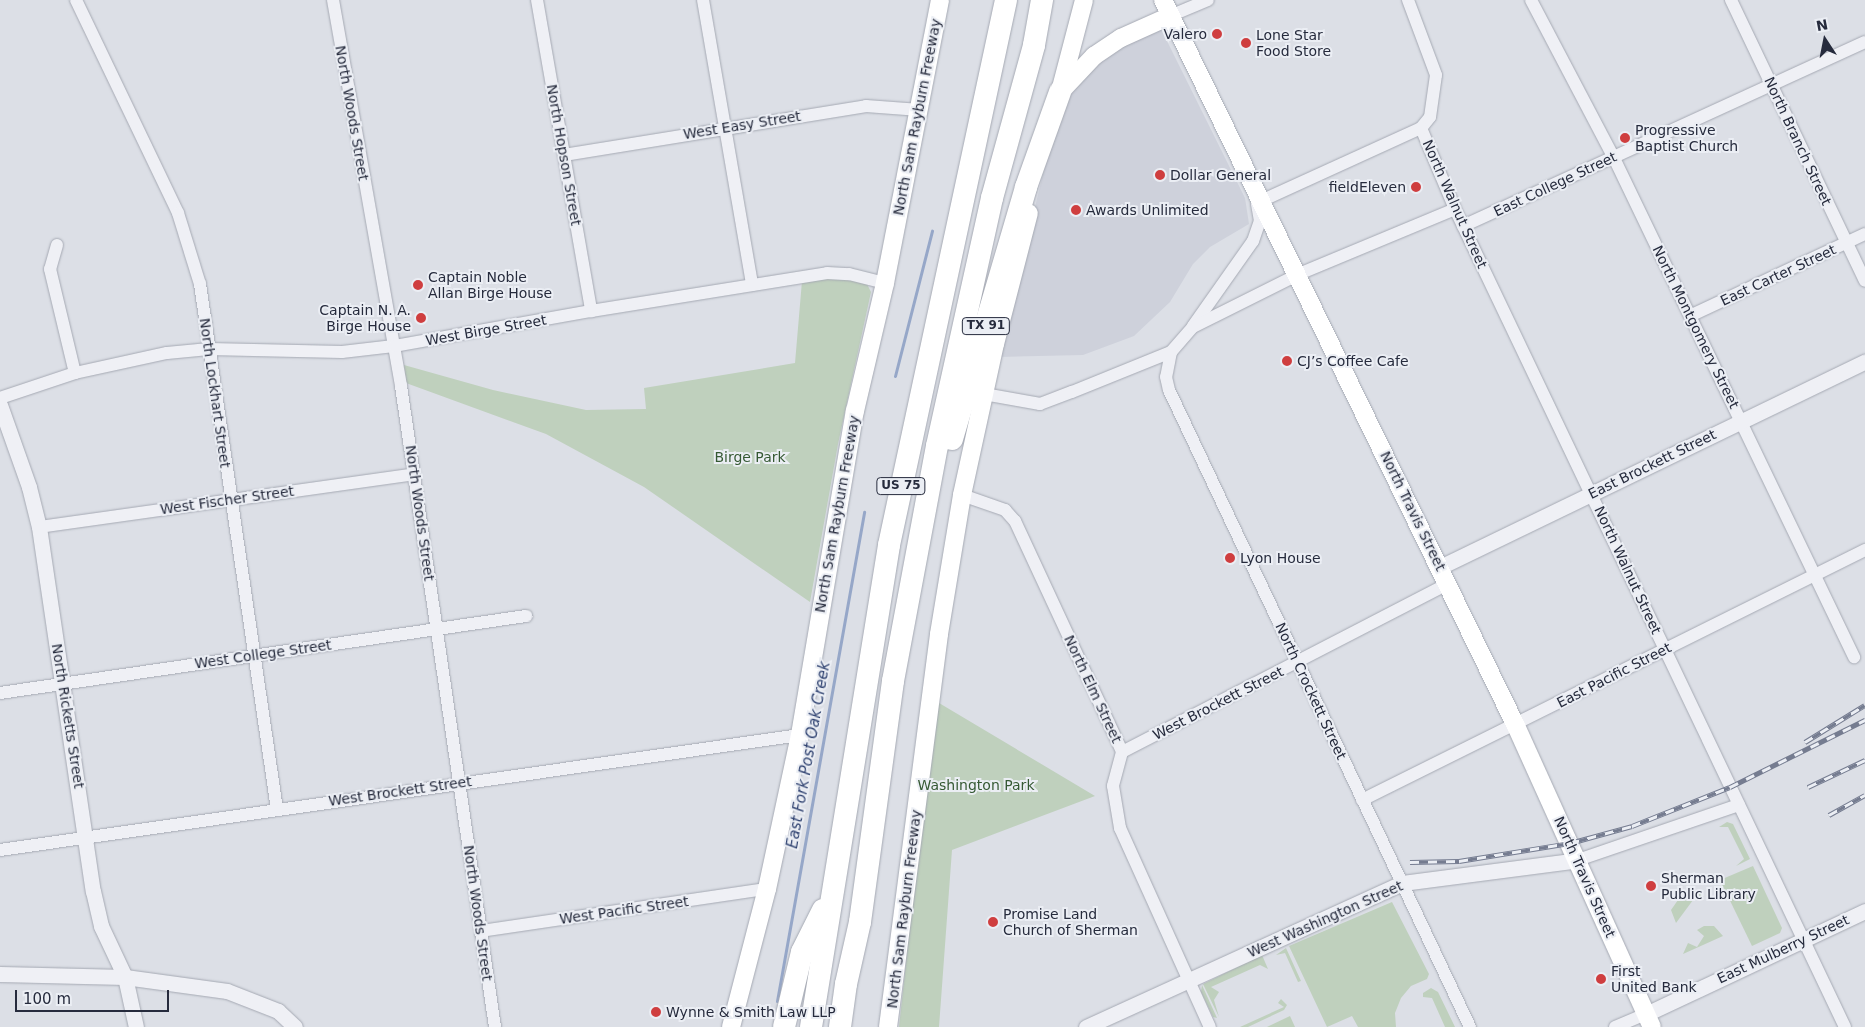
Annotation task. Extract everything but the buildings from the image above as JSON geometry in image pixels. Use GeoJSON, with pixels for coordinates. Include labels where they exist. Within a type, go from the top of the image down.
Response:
{"type":"FeatureCollection","features":[{"type":"Feature","properties":{"kind":"highway","name":"US 75"},"geometry":{"type":"LineString","coordinates":[[840,1027],[846,984],[860,922],[893,681],[937,446],[992,198],[1034,45],[1042,0]]}},
{"type":"Feature","properties":{"kind":"highway","name":"US 75"},"geometry":{"type":"LineString","coordinates":[[811,1027],[889,545],[1004,7]]}},
{"type":"Feature","properties":{"kind":"highway","name":"TX 91"},"geometry":{"type":"LineString","coordinates":[[915,562],[1026,187],[1060,92]]}},
{"type":"Feature","properties":{"kind":"highway"},"geometry":{"type":"LineString","coordinates":[[784,1027],[802,952],[832,891]]}},
{"type":"Feature","properties":{"kind":"main road","name":"North Sam Rayburn Freeway"},"geometry":{"type":"LineString","coordinates":[[731,1027],[767,889],[800,734],[855,411],[885,283],[940,0]]}},
{"type":"Feature","properties":{"kind":"main road","name":"North Sam Rayburn Freeway"},"geometry":{"type":"LineString","coordinates":[[888,1027],[939,634],[962,495],[984,394],[1084,0]]}},
{"type":"Feature","properties":{"kind":"main road","name":"North Travis Street"},"geometry":{"type":"LineString","coordinates":[[1163,0],[1299,274],[1516,726],[1649,1020]]}},
{"type":"Feature","properties":{"kind":"main road"},"geometry":{"type":"LineString","coordinates":[[1060,92],[1094,56],[1121,38],[1170,16]]}},
{"type":"Feature","properties":{"kind":"street","name":"North Lockhart Street"},"geometry":{"type":"LineString","coordinates":[[76,0],[178,213],[200,284],[278,809]]}},
{"type":"Feature","properties":{"kind":"street","name":"North Woods Street"},"geometry":{"type":"LineString","coordinates":[[333,0],[394,346],[495,1027]]}},
{"type":"Feature","properties":{"kind":"street","name":"North Hopson Street"},"geometry":{"type":"LineString","coordinates":[[537,0],[591,310]]}},
{"type":"Feature","properties":{"kind":"street"},"geometry":{"type":"LineString","coordinates":[[703,0],[752,285]]}},
{"type":"Feature","properties":{"kind":"street"},"geometry":{"type":"LineString","coordinates":[[1170,16],[1208,0]]}},
{"type":"Feature","properties":{"kind":"street","name":"North Walnut Street"},"geometry":{"type":"LineString","coordinates":[[1408,0],[1436,75],[1430,117],[1421,128],[1455,210],[1592,493],[1802,940],[1845,1027]]}},
{"type":"Feature","properties":{"kind":"street","name":"North Montgomery Street"},"geometry":{"type":"LineString","coordinates":[[1532,0],[1614,158],[1692,315],[1741,422],[1854,657]]}},
{"type":"Feature","properties":{"kind":"street","name":"North Branch Street"},"geometry":{"type":"LineString","coordinates":[[1731,0],[1865,281]]}},
{"type":"Feature","properties":{"kind":"street","name":"East College Street"},"geometry":{"type":"LineString","coordinates":[[1463,226],[1865,42]]}},
{"type":"Feature","properties":{"kind":"street","name":"West Easy Street"},"geometry":{"type":"LineString","coordinates":[[564,155],[866,106],[920,110]]}},
{"type":"Feature","properties":{"kind":"street"},"geometry":{"type":"LineString","coordinates":[[1262,200],[1421,128]]}},
{"type":"Feature","properties":{"kind":"street"},"geometry":{"type":"LineString","coordinates":[[984,394],[1040,404],[1171,352],[1193,327],[1254,241],[1260,221],[1250,175]]}},
{"type":"Feature","properties":{"kind":"street"},"geometry":{"type":"LineString","coordinates":[[1193,327],[1299,274],[1455,210]]}},
{"type":"Feature","properties":{"kind":"street","name":"East Carter Street"},"geometry":{"type":"LineString","coordinates":[[1692,315],[1865,234]]}},
{"type":"Feature","properties":{"kind":"street"},"geometry":{"type":"LineString","coordinates":[[57,246],[50,268],[76,373]]}},
{"type":"Feature","properties":{"kind":"street","name":"West Birge Street"},"geometry":{"type":"LineString","coordinates":[[0,398],[76,373],[168,354],[210,349],[342,352],[394,346],[591,310],[827,273],[849,274],[885,283]]}},
{"type":"Feature","properties":{"kind":"street","name":"North Crockett Street"},"geometry":{"type":"LineString","coordinates":[[1171,352],[1166,377],[1169,390],[1470,1027]]}},
{"type":"Feature","properties":{"kind":"street","name":"East Brockett Street"},"geometry":{"type":"LineString","coordinates":[[1440,567],[1865,362]]}},
{"type":"Feature","properties":{"kind":"street","name":"North Ricketts Street"},"geometry":{"type":"LineString","coordinates":[[0,405],[29,487],[39,527],[101,926],[125,977],[136,1027]]}},
{"type":"Feature","properties":{"kind":"street","name":"West Fischer Street"},"geometry":{"type":"LineString","coordinates":[[39,527],[414,474]]}},
{"type":"Feature","properties":{"kind":"street","name":"North Elm Street"},"geometry":{"type":"LineString","coordinates":[[962,495],[1005,510],[1015,521],[1122,752],[1113,786],[1120,828],[1210,1027]]}},
{"type":"Feature","properties":{"kind":"street","name":"East Pacific Street"},"geometry":{"type":"LineString","coordinates":[[1362,800],[1516,726],[1664,648],[1865,550]]}},
{"type":"Feature","properties":{"kind":"street","name":"West Brockett Street"},"geometry":{"type":"LineString","coordinates":[[1122,752],[1298,663],[1448,584]]}},
{"type":"Feature","properties":{"kind":"street","name":"West College Street"},"geometry":{"type":"LineString","coordinates":[[0,693],[526,616]]}},
{"type":"Feature","properties":{"kind":"street","name":"West Brockett Street"},"geometry":{"type":"LineString","coordinates":[[0,850],[800,734]]}},
{"type":"Feature","properties":{"kind":"street"},"geometry":{"type":"LineString","coordinates":[[1578,860],[1739,805]]}},
{"type":"Feature","properties":{"kind":"street","name":"West Washington Street"},"geometry":{"type":"LineString","coordinates":[[1086,1027],[1402,883],[1578,860]]}},
{"type":"Feature","properties":{"kind":"street","name":"West Pacific Street"},"geometry":{"type":"LineString","coordinates":[[481,931],[767,889]]}},
{"type":"Feature","properties":{"kind":"street","name":"East Mulberry Street"},"geometry":{"type":"LineString","coordinates":[[1649,1020],[1802,940],[1865,911]]}},
{"type":"Feature","properties":{"kind":"street"},"geometry":{"type":"LineString","coordinates":[[0,974],[125,977],[227,991],[278,1011],[295,1027]]}},
{"type":"Feature","properties":{"kind":"street"},"geometry":{"type":"LineString","coordinates":[[1615,1027],[1649,1020]]}},
{"type":"Feature","properties":{"kind":"shaded area"},"geometry":{"type":"Polygon","coordinates":[[[1161,29],[1245,198],[1249,224],[1210,247],[1193,264],[1170,302],[1134,336],[1083,355],[999,357],[1060,103],[1108,50],[1161,29]]]}},
{"type":"Feature","properties":{"kind":"green space","name":"Birge Park"},"geometry":{"type":"Polygon","coordinates":[[[825,277],[866,282],[871,292],[838,444],[810,602],[644,487],[546,434],[406,383],[404,365],[493,390],[586,410],[646,409],[644,388],[795,363],[802,281],[825,277]]]}},
{"type":"Feature","properties":{"kind":"green space","name":"Washington Park"},"geometry":{"type":"Polygon","coordinates":[[[934,700],[1095,796],[952,850],[939,1027],[899,1027],[934,700]]]}},
{"type":"Feature","properties":{"kind":"green space"},"geometry":{"type":"Polygon","coordinates":[[[1727,822],[1733,824],[1750,859],[1736,866],[1744,859],[1728,827],[1719,827],[1727,822]]]}},
{"type":"Feature","properties":{"kind":"green space"},"geometry":{"type":"Polygon","coordinates":[[[1753,866],[1782,928],[1780,933],[1752,946],[1720,880],[1753,866]]]}},
{"type":"Feature","properties":{"kind":"green space"},"geometry":{"type":"Polygon","coordinates":[[[1700,890],[1704,897],[1696,896],[1676,923],[1671,910],[1678,900],[1700,890]]]}},
{"type":"Feature","properties":{"kind":"green space"},"geometry":{"type":"Polygon","coordinates":[[[1392,902],[1429,974],[1427,979],[1411,986],[1401,998],[1395,1013],[1396,1027],[1358,1027],[1352,1016],[1327,1027],[1289,946],[1392,902]]]}},
{"type":"Feature","properties":{"kind":"green space"},"geometry":{"type":"Polygon","coordinates":[[[1704,926],[1714,926],[1723,936],[1683,954],[1688,943],[1697,947],[1704,936],[1697,930],[1704,926]]]}},
{"type":"Feature","properties":{"kind":"green space"},"geometry":{"type":"Polygon","coordinates":[[[1286,948],[1301,981],[1298,982],[1285,953],[1276,955],[1286,948]]]}},
{"type":"Feature","properties":{"kind":"green space"},"geometry":{"type":"Polygon","coordinates":[[[1262,955],[1268,969],[1260,965],[1211,987],[1219,992],[1214,1000],[1219,1017],[1203,984],[1262,955]]]}},
{"type":"Feature","properties":{"kind":"green space"},"geometry":{"type":"Polygon","coordinates":[[[1202,985],[1217,1018],[1213,1017],[1201,992],[1202,985]]]}},
{"type":"Feature","properties":{"kind":"green space"},"geometry":{"type":"Polygon","coordinates":[[[1431,988],[1438,992],[1455,1027],[1445,1027],[1432,998],[1423,997],[1423,993],[1431,988]]]}},
{"type":"Feature","properties":{"kind":"green space"},"geometry":{"type":"Polygon","coordinates":[[[1281,999],[1287,1005],[1284,1010],[1248,1027],[1240,1027],[1284,1007],[1278,1003],[1281,999]]]}},
{"type":"Feature","properties":{"kind":"green space"},"geometry":{"type":"Polygon","coordinates":[[[1290,1016],[1295,1027],[1267,1027],[1290,1016]]]}},
{"type":"Feature","properties":{"kind":"waterway","name":"East Fork Post Oak Creek"},"geometry":{"type":"LineString","coordinates":[[895,376],[932,231]]}},
{"type":"Feature","properties":{"kind":"waterway","name":"East Fork Post Oak Creek"},"geometry":{"type":"LineString","coordinates":[[777,1001],[864,512]]}},
{"type":"Feature","properties":{"kind":"railway"},"geometry":{"type":"LineString","coordinates":[[1805,742],[1865,705]]}},
{"type":"Feature","properties":{"kind":"railway"},"geometry":{"type":"LineString","coordinates":[[1410,862],[1459,861],[1570,843],[1632,826],[1730,787],[1865,720]]}},
{"type":"Feature","properties":{"kind":"railway"},"geometry":{"type":"LineString","coordinates":[[1808,787],[1865,760]]}},
{"type":"Feature","properties":{"kind":"railway"},"geometry":{"type":"LineString","coordinates":[[1829,815],[1865,795]]}},
{"type":"Feature","properties":{"kind":"place","name":"Valero"},"geometry":{"type":"Point","coordinates":[1217,34]}},
{"type":"Feature","properties":{"kind":"place","name":"Lone Star Food Store"},"geometry":{"type":"Point","coordinates":[1246,43]}},
{"type":"Feature","properties":{"kind":"place","name":"Progressive Baptist Church"},"geometry":{"type":"Point","coordinates":[1625,138]}},
{"type":"Feature","properties":{"kind":"place","name":"Dollar General"},"geometry":{"type":"Point","coordinates":[1160,175]}},
{"type":"Feature","properties":{"kind":"place","name":"fieldEleven"},"geometry":{"type":"Point","coordinates":[1416,187]}},
{"type":"Feature","properties":{"kind":"place","name":"Awards Unlimited"},"geometry":{"type":"Point","coordinates":[1076,210]}},
{"type":"Feature","properties":{"kind":"place","name":"Captain Noble Allan Birge House"},"geometry":{"type":"Point","coordinates":[418,285]}},
{"type":"Feature","properties":{"kind":"place","name":"Captain N. A. Birge House"},"geometry":{"type":"Point","coordinates":[421,318]}},
{"type":"Feature","properties":{"kind":"place","name":"CJ’s Coffee Cafe"},"geometry":{"type":"Point","coordinates":[1287,361]}},
{"type":"Feature","properties":{"kind":"place","name":"Lyon House"},"geometry":{"type":"Point","coordinates":[1230,558]}},
{"type":"Feature","properties":{"kind":"place","name":"Sherman Public Library"},"geometry":{"type":"Point","coordinates":[1651,886]}},
{"type":"Feature","properties":{"kind":"place","name":"Promise Land Church of Sherman"},"geometry":{"type":"Point","coordinates":[993,922]}},
{"type":"Feature","properties":{"kind":"place","name":"First United Bank"},"geometry":{"type":"Point","coordinates":[1601,979]}},
{"type":"Feature","properties":{"kind":"place","name":"Wynne & Smith Law LLP"},"geometry":{"type":"Point","coordinates":[656,1012]}}]}
